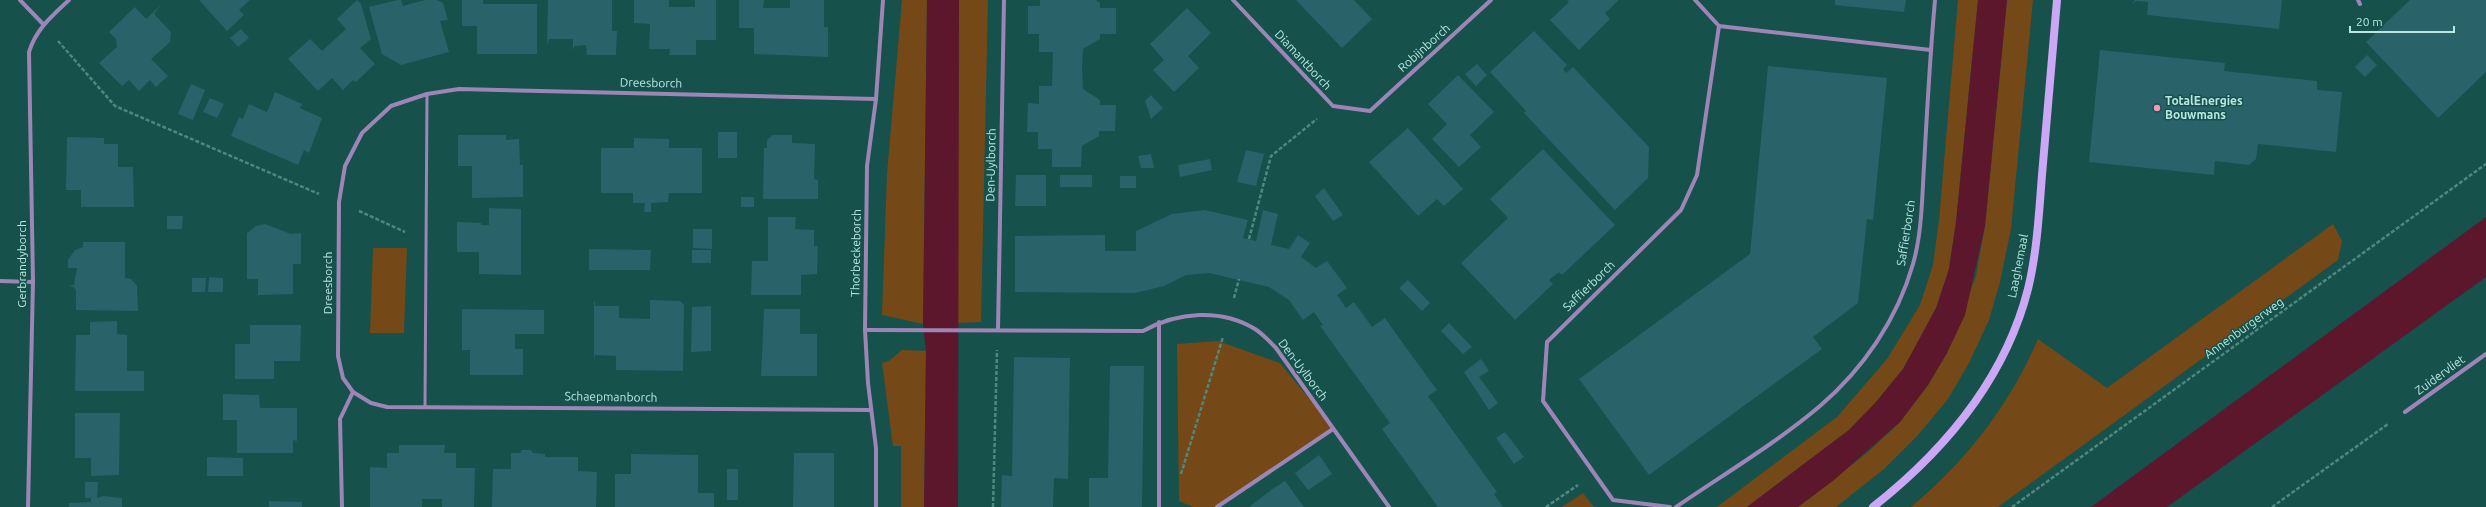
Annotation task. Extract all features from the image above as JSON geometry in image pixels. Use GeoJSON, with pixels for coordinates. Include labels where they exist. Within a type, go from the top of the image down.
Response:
{"type":"FeatureCollection","features":[{"type":"Feature","properties":{"kind":"main road","name":"Laaghemaal"},"geometry":{"type":"LineString","coordinates":[[1873,507],[1900,486],[1938,450],[1969,412],[1993,374],[2016,325],[2028,289],[2037,232],[2057,0]]}},
{"type":"Feature","properties":{"kind":"street"},"geometry":{"type":"LineString","coordinates":[[20,0],[43,24],[69,0]]}},
{"type":"Feature","properties":{"kind":"street","name":"Thorbeckeborch"},"geometry":{"type":"LineString","coordinates":[[876,507],[876,448],[871,410],[865,330],[867,166],[876,99],[883,0]]}},
{"type":"Feature","properties":{"kind":"street","name":"Den-Uylborch"},"geometry":{"type":"LineString","coordinates":[[998,330],[1004,0]]}},
{"type":"Feature","properties":{"kind":"street","name":"Diamantborch"},"geometry":{"type":"LineString","coordinates":[[1233,0],[1333,106],[1370,111]]}},
{"type":"Feature","properties":{"kind":"street","name":"Robijnborch"},"geometry":{"type":"LineString","coordinates":[[1370,111],[1491,0]]}},
{"type":"Feature","properties":{"kind":"street"},"geometry":{"type":"LineString","coordinates":[[1696,0],[1720,26],[1930,50]]}},
{"type":"Feature","properties":{"kind":"street","name":"Saffierborch"},"geometry":{"type":"LineString","coordinates":[[1676,507],[1792,428],[1820,406],[1847,380],[1870,352],[1887,326],[1901,300],[1914,263],[1920,219],[1930,50],[1935,0]]}},
{"type":"Feature","properties":{"kind":"street","name":"Gerbrandyborch"},"geometry":{"type":"LineString","coordinates":[[28,507],[33,282],[29,52],[33,38],[43,24]]}},
{"type":"Feature","properties":{"kind":"street","name":"Saffierborch"},"geometry":{"type":"LineString","coordinates":[[1670,507],[1613,500],[1543,401],[1547,342],[1681,210],[1698,176],[1720,26]]}},
{"type":"Feature","properties":{"kind":"street","name":"Dreesborch"},"geometry":{"type":"LineString","coordinates":[[353,392],[343,378],[338,356],[339,202],[345,166],[362,133],[391,106],[426,94],[459,88],[876,99]]}},
{"type":"Feature","properties":{"kind":"street"},"geometry":{"type":"LineString","coordinates":[[0,281],[33,282]]}},
{"type":"Feature","properties":{"kind":"street","name":"Den-Uylborch"},"geometry":{"type":"LineString","coordinates":[[865,330],[1143,330],[1159,322],[1193,314],[1229,317],[1256,330],[1276,348],[1389,507]]}},
{"type":"Feature","properties":{"kind":"street"},"geometry":{"type":"LineString","coordinates":[[1159,322],[1159,507]]}},
{"type":"Feature","properties":{"kind":"street","name":"Zuidervliet"},"geometry":{"type":"LineString","coordinates":[[2405,412],[2486,354]]}},
{"type":"Feature","properties":{"kind":"street"},"geometry":{"type":"LineString","coordinates":[[342,507],[340,419],[353,392]]}},
{"type":"Feature","properties":{"kind":"street","name":"Schaepmanborch"},"geometry":{"type":"LineString","coordinates":[[353,392],[371,403],[388,406],[871,410]]}},
{"type":"Feature","properties":{"kind":"street"},"geometry":{"type":"LineString","coordinates":[[1217,507],[1333,428]]}},
{"type":"Feature","properties":{"kind":"lane"},"geometry":{"type":"LineString","coordinates":[[425,406],[426,94]]}},
{"type":"Feature","properties":{"kind":"path"},"geometry":{"type":"LineString","coordinates":[[43,24],[115,106],[426,241]]}},
{"type":"Feature","properties":{"kind":"path"},"geometry":{"type":"LineString","coordinates":[[1249,239],[1271,156],[1333,106]]}},
{"type":"Feature","properties":{"kind":"path","name":"Annenburgerweg"},"geometry":{"type":"LineString","coordinates":[[2012,507],[2486,164]]}},
{"type":"Feature","properties":{"kind":"path"},"geometry":{"type":"LineString","coordinates":[[1180,477],[1229,317]]}},
{"type":"Feature","properties":{"kind":"path"},"geometry":{"type":"LineString","coordinates":[[993,507],[998,330]]}},
{"type":"Feature","properties":{"kind":"path"},"geometry":{"type":"LineString","coordinates":[[2272,507],[2405,412]]}},
{"type":"Feature","properties":{"kind":"path"},"geometry":{"type":"LineString","coordinates":[[1546,507],[1594,474]]}},
{"type":"Feature","properties":{"kind":"shaded area"},"geometry":{"type":"Polygon","coordinates":[[[902,0],[927,0],[923,324],[882,315],[887,174],[902,0]]]}},
{"type":"Feature","properties":{"kind":"shaded area"},"geometry":{"type":"Polygon","coordinates":[[[927,0],[959,0],[958,507],[924,507],[926,351],[923,324],[927,0]]]}},
{"type":"Feature","properties":{"kind":"shaded area"},"geometry":{"type":"Polygon","coordinates":[[[959,0],[988,0],[981,322],[957,323],[959,0]]]}},
{"type":"Feature","properties":{"kind":"shaded area"},"geometry":{"type":"Polygon","coordinates":[[[1958,0],[1978,0],[1956,222],[1949,269],[1936,308],[1903,369],[1876,402],[1849,430],[1747,507],[1717,507],[1837,417],[1887,359],[1920,305],[1933,265],[1939,220],[1958,0]]]}},
{"type":"Feature","properties":{"kind":"shaded area"},"geometry":{"type":"Polygon","coordinates":[[[1978,0],[2007,0],[1985,226],[1965,315],[1947,353],[1928,385],[1900,422],[1834,480],[1798,507],[1747,507],[1849,430],[1876,402],[1903,369],[1936,308],[1949,269],[1956,222],[1978,0]]]}},
{"type":"Feature","properties":{"kind":"shaded area"},"geometry":{"type":"Polygon","coordinates":[[[2007,0],[2033,0],[2011,229],[2000,282],[1989,320],[1969,363],[1948,399],[1918,435],[1884,469],[1836,507],[1798,507],[1868,452],[1900,422],[1928,385],[1947,353],[1976,276],[1985,226],[2007,0]]]}},
{"type":"Feature","properties":{"kind":"shaded area"},"geometry":{"type":"Polygon","coordinates":[[[2486,217],[2486,277],[2167,507],[2091,507],[2486,217]]]}},
{"type":"Feature","properties":{"kind":"shaded area"},"geometry":{"type":"Polygon","coordinates":[[[2333,224],[2342,241],[2338,260],[1998,507],[1911,507],[1950,470],[1985,430],[2014,387],[2027,364],[2038,339],[2107,388],[2333,224]]]}},
{"type":"Feature","properties":{"kind":"shaded area"},"geometry":{"type":"Polygon","coordinates":[[[373,248],[407,248],[404,333],[370,333],[373,248]]]}},
{"type":"Feature","properties":{"kind":"shaded area"},"geometry":{"type":"Polygon","coordinates":[[[1218,341],[1280,363],[1334,429],[1219,507],[1193,507],[1179,501],[1177,344],[1218,341]]]}},
{"type":"Feature","properties":{"kind":"shaded area"},"geometry":{"type":"Polygon","coordinates":[[[902,350],[926,351],[924,507],[901,507],[901,446],[893,446],[882,363],[889,361],[902,350]]]}},
{"type":"Feature","properties":{"kind":"shaded area"},"geometry":{"type":"Polygon","coordinates":[[[1583,493],[1594,507],[1562,507],[1583,493]]]}},
{"type":"Feature","properties":{"kind":"building"},"geometry":{"type":"Polygon","coordinates":[[[199,0],[250,0],[239,10],[244,15],[227,31],[199,0]]]}},
{"type":"Feature","properties":{"kind":"building"},"geometry":{"type":"Polygon","coordinates":[[[357,0],[361,4],[371,39],[360,48],[375,64],[356,82],[353,80],[343,90],[332,78],[318,91],[288,59],[310,39],[322,51],[346,29],[337,19],[357,0]]]}},
{"type":"Feature","properties":{"kind":"building"},"geometry":{"type":"Polygon","coordinates":[[[401,0],[403,6],[425,0],[437,0],[443,3],[448,20],[440,21],[449,52],[401,65],[382,54],[369,7],[401,0]]]}},
{"type":"Feature","properties":{"kind":"building"},"geometry":{"type":"Polygon","coordinates":[[[462,0],[483,0],[483,4],[537,4],[537,54],[477,54],[477,26],[462,26],[462,0]]]}},
{"type":"Feature","properties":{"kind":"building"},"geometry":{"type":"Polygon","coordinates":[[[548,0],[612,0],[612,31],[617,31],[616,55],[587,55],[586,45],[575,46],[573,50],[573,39],[549,39],[547,46],[548,0]]]}},
{"type":"Feature","properties":{"kind":"building"},"geometry":{"type":"Polygon","coordinates":[[[634,0],[669,0],[669,7],[695,7],[695,0],[716,0],[716,40],[696,40],[696,55],[669,55],[670,49],[649,49],[650,24],[634,23],[634,0]]]}},
{"type":"Feature","properties":{"kind":"building"},"geometry":{"type":"Polygon","coordinates":[[[739,0],[764,0],[763,8],[790,8],[790,0],[824,0],[824,27],[828,27],[828,57],[754,54],[754,28],[739,28],[739,0]]]}},
{"type":"Feature","properties":{"kind":"building"},"geometry":{"type":"Polygon","coordinates":[[[1040,0],[1096,0],[1100,3],[1100,8],[1116,8],[1116,34],[1100,34],[1100,39],[1083,49],[1082,70],[1083,89],[1100,100],[1100,105],[1116,105],[1115,131],[1099,131],[1099,136],[1082,146],[1081,167],[1052,167],[1052,149],[1038,149],[1038,132],[1027,132],[1028,103],[1039,104],[1039,86],[1052,86],[1053,52],[1039,52],[1039,34],[1028,34],[1028,6],[1040,6],[1040,0]]]}},
{"type":"Feature","properties":{"kind":"building"},"geometry":{"type":"Polygon","coordinates":[[[1296,0],[1354,0],[1372,19],[1342,48],[1296,0]]]}},
{"type":"Feature","properties":{"kind":"building"},"geometry":{"type":"Polygon","coordinates":[[[1567,0],[1619,0],[1605,13],[1610,19],[1579,50],[1550,20],[1569,2],[1567,0]]]}},
{"type":"Feature","properties":{"kind":"building"},"geometry":{"type":"Polygon","coordinates":[[[1835,0],[1906,0],[1904,12],[1835,5],[1835,0]]]}},
{"type":"Feature","properties":{"kind":"building"},"geometry":{"type":"Polygon","coordinates":[[[2135,0],[2282,0],[2279,29],[2147,15],[2148,2],[2137,1],[2132,4],[2135,0]]]}},
{"type":"Feature","properties":{"kind":"building"},"geometry":{"type":"Polygon","coordinates":[[[2410,0],[2486,0],[2486,72],[2438,118],[2366,42],[2410,0]]]}},
{"type":"Feature","properties":{"kind":"building"},"geometry":{"type":"Polygon","coordinates":[[[161,5],[154,14],[171,32],[170,42],[151,59],[168,76],[156,87],[150,80],[139,91],[129,80],[122,86],[99,63],[117,47],[116,39],[109,32],[135,7],[146,19],[161,5]]]}},
{"type":"Feature","properties":{"kind":"building"},"geometry":{"type":"Polygon","coordinates":[[[1187,8],[1211,33],[1188,56],[1199,68],[1174,92],[1153,70],[1164,60],[1150,44],[1187,8]]]}},
{"type":"Feature","properties":{"kind":"building"},"geometry":{"type":"Polygon","coordinates":[[[241,29],[249,38],[238,47],[230,38],[241,29]]]}},
{"type":"Feature","properties":{"kind":"building"},"geometry":{"type":"Polygon","coordinates":[[[1534,31],[1567,65],[1563,69],[1566,73],[1573,67],[1649,147],[1648,178],[1615,210],[1524,113],[1526,111],[1490,72],[1534,31]]]}},
{"type":"Feature","properties":{"kind":"building"},"geometry":{"type":"Polygon","coordinates":[[[2100,50],[2225,63],[2224,71],[2317,81],[2317,90],[2342,92],[2336,152],[2258,144],[2256,159],[2249,165],[2215,161],[2214,175],[2089,162],[2100,50]]]}},
{"type":"Feature","properties":{"kind":"building"},"geometry":{"type":"Polygon","coordinates":[[[2367,55],[2377,65],[2365,77],[2355,67],[2367,55]]]}},
{"type":"Feature","properties":{"kind":"building"},"geometry":{"type":"Polygon","coordinates":[[[1477,64],[1487,75],[1476,86],[1465,74],[1477,64]]]}},
{"type":"Feature","properties":{"kind":"building"},"geometry":{"type":"Polygon","coordinates":[[[1768,66],[1887,78],[1873,220],[1867,219],[1858,303],[1813,337],[1822,349],[1649,475],[1579,379],[1750,254],[1768,66]]]}},
{"type":"Feature","properties":{"kind":"building"},"geometry":{"type":"Polygon","coordinates":[[[1458,75],[1494,112],[1470,135],[1481,147],[1459,167],[1432,139],[1447,124],[1428,104],[1458,75]]]}},
{"type":"Feature","properties":{"kind":"building"},"geometry":{"type":"Polygon","coordinates":[[[191,84],[205,90],[193,120],[178,114],[191,84]]]}},
{"type":"Feature","properties":{"kind":"building"},"geometry":{"type":"Polygon","coordinates":[[[275,92],[302,104],[300,108],[322,118],[309,153],[304,150],[298,165],[231,136],[239,117],[243,119],[249,104],[267,112],[275,92]]]}},
{"type":"Feature","properties":{"kind":"building"},"geometry":{"type":"Polygon","coordinates":[[[1151,95],[1163,108],[1151,119],[1145,101],[1151,95]]]}},
{"type":"Feature","properties":{"kind":"building"},"geometry":{"type":"Polygon","coordinates":[[[210,98],[224,104],[217,118],[203,112],[210,98]]]}},
{"type":"Feature","properties":{"kind":"building"},"geometry":{"type":"Polygon","coordinates":[[[1408,128],[1463,189],[1444,206],[1437,199],[1418,216],[1369,162],[1408,128]]]}},
{"type":"Feature","properties":{"kind":"building"},"geometry":{"type":"Polygon","coordinates":[[[718,132],[737,132],[737,158],[718,158],[718,132]]]}},
{"type":"Feature","properties":{"kind":"building"},"geometry":{"type":"Polygon","coordinates":[[[458,135],[506,135],[506,140],[519,139],[520,165],[523,165],[523,197],[472,198],[472,166],[458,166],[458,135]]]}},
{"type":"Feature","properties":{"kind":"building"},"geometry":{"type":"Polygon","coordinates":[[[773,135],[792,135],[792,143],[815,144],[814,179],[818,180],[818,199],[763,199],[764,148],[767,148],[767,140],[773,135]]]}},
{"type":"Feature","properties":{"kind":"building"},"geometry":{"type":"Polygon","coordinates":[[[67,137],[104,138],[104,144],[118,144],[118,167],[133,167],[134,207],[81,207],[81,190],[66,190],[67,137]]]}},
{"type":"Feature","properties":{"kind":"building"},"geometry":{"type":"Polygon","coordinates":[[[634,138],[669,139],[669,148],[702,148],[702,193],[669,193],[668,202],[651,203],[651,212],[644,212],[645,203],[633,203],[633,193],[601,193],[601,148],[634,148],[634,138]]]}},
{"type":"Feature","properties":{"kind":"building"},"geometry":{"type":"Polygon","coordinates":[[[1543,149],[1615,225],[1562,275],[1559,272],[1549,280],[1553,284],[1515,320],[1461,263],[1508,218],[1490,199],[1543,149]]]}},
{"type":"Feature","properties":{"kind":"building"},"geometry":{"type":"Polygon","coordinates":[[[1246,150],[1264,154],[1256,186],[1237,182],[1246,150]]]}},
{"type":"Feature","properties":{"kind":"building"},"geometry":{"type":"Polygon","coordinates":[[[1151,154],[1154,168],[1141,168],[1138,156],[1151,154]]]}},
{"type":"Feature","properties":{"kind":"building"},"geometry":{"type":"Polygon","coordinates":[[[1210,159],[1212,170],[1180,177],[1178,165],[1210,159]]]}},
{"type":"Feature","properties":{"kind":"building"},"geometry":{"type":"Polygon","coordinates":[[[1016,175],[1046,175],[1046,206],[1015,206],[1016,175]]]}},
{"type":"Feature","properties":{"kind":"building"},"geometry":{"type":"Polygon","coordinates":[[[1060,175],[1092,175],[1092,187],[1060,187],[1060,175]]]}},
{"type":"Feature","properties":{"kind":"building"},"geometry":{"type":"Polygon","coordinates":[[[1120,176],[1136,176],[1136,188],[1120,188],[1120,176]]]}},
{"type":"Feature","properties":{"kind":"building"},"geometry":{"type":"Polygon","coordinates":[[[1324,188],[1343,215],[1333,221],[1315,196],[1324,188]]]}},
{"type":"Feature","properties":{"kind":"building"},"geometry":{"type":"Polygon","coordinates":[[[741,197],[754,197],[754,207],[741,207],[741,197]]]}},
{"type":"Feature","properties":{"kind":"building"},"geometry":{"type":"Polygon","coordinates":[[[489,208],[521,209],[521,275],[479,274],[479,252],[457,252],[457,222],[481,223],[481,225],[489,225],[489,208]]]}},
{"type":"Feature","properties":{"kind":"building"},"geometry":{"type":"Polygon","coordinates":[[[1205,210],[1248,220],[1243,238],[1256,241],[1263,210],[1278,214],[1271,245],[1289,249],[1298,235],[1310,243],[1301,257],[1316,268],[1327,261],[1347,288],[1337,295],[1346,308],[1354,302],[1372,327],[1385,318],[1437,390],[1428,396],[1497,492],[1494,494],[1503,507],[1438,507],[1382,429],[1390,423],[1320,326],[1323,325],[1314,312],[1303,320],[1289,300],[1269,287],[1209,273],[1186,275],[1164,286],[1135,293],[1015,292],[1015,236],[1105,235],[1105,251],[1136,251],[1136,231],[1172,214],[1205,210]]]}},
{"type":"Feature","properties":{"kind":"building"},"geometry":{"type":"Polygon","coordinates":[[[167,216],[183,216],[182,229],[167,229],[167,216]]]}},
{"type":"Feature","properties":{"kind":"building"},"geometry":{"type":"Polygon","coordinates":[[[768,217],[796,217],[795,229],[814,230],[814,246],[818,246],[817,274],[801,275],[801,295],[751,295],[752,261],[768,261],[768,217]]]}},
{"type":"Feature","properties":{"kind":"building"},"geometry":{"type":"Polygon","coordinates":[[[265,224],[291,234],[301,233],[301,264],[293,264],[293,294],[258,295],[258,279],[247,279],[247,233],[256,226],[265,224]]]}},
{"type":"Feature","properties":{"kind":"building"},"geometry":{"type":"Polygon","coordinates":[[[693,229],[712,229],[712,249],[693,248],[693,229]]]}},
{"type":"Feature","properties":{"kind":"building"},"geometry":{"type":"Polygon","coordinates":[[[83,242],[125,242],[125,278],[131,279],[137,286],[138,311],[76,310],[76,291],[74,287],[68,286],[74,285],[77,268],[68,268],[68,260],[75,250],[83,247],[83,242]]]}},
{"type":"Feature","properties":{"kind":"building"},"geometry":{"type":"Polygon","coordinates":[[[589,249],[651,250],[650,270],[589,270],[589,249]]]}},
{"type":"Feature","properties":{"kind":"building"},"geometry":{"type":"Polygon","coordinates":[[[692,250],[711,250],[711,263],[692,263],[692,250]]]}},
{"type":"Feature","properties":{"kind":"building"},"geometry":{"type":"Polygon","coordinates":[[[209,277],[223,278],[223,292],[208,292],[209,277]]]}},
{"type":"Feature","properties":{"kind":"building"},"geometry":{"type":"Polygon","coordinates":[[[192,278],[206,278],[205,292],[192,292],[192,278]]]}},
{"type":"Feature","properties":{"kind":"building"},"geometry":{"type":"Polygon","coordinates":[[[1408,280],[1430,303],[1422,311],[1399,288],[1408,280]]]}},
{"type":"Feature","properties":{"kind":"building"},"geometry":{"type":"Polygon","coordinates":[[[650,300],[680,301],[684,305],[683,371],[616,370],[616,356],[595,355],[594,361],[594,301],[595,306],[619,306],[619,318],[650,319],[650,300]]]}},
{"type":"Feature","properties":{"kind":"building"},"geometry":{"type":"Polygon","coordinates":[[[711,306],[711,351],[691,352],[692,307],[711,306]]]}},
{"type":"Feature","properties":{"kind":"building"},"geometry":{"type":"Polygon","coordinates":[[[462,309],[544,310],[544,334],[515,334],[515,349],[523,349],[523,375],[470,375],[470,350],[462,350],[462,309]]]}},
{"type":"Feature","properties":{"kind":"building"},"geometry":{"type":"Polygon","coordinates":[[[764,309],[800,309],[800,334],[817,334],[817,376],[761,376],[764,309]]]}},
{"type":"Feature","properties":{"kind":"building"},"geometry":{"type":"Polygon","coordinates":[[[117,321],[117,334],[127,335],[127,371],[144,371],[144,391],[75,391],[76,335],[90,335],[90,322],[117,321]]]}},
{"type":"Feature","properties":{"kind":"building"},"geometry":{"type":"Polygon","coordinates":[[[1449,323],[1472,347],[1463,354],[1441,331],[1449,323]]]}},
{"type":"Feature","properties":{"kind":"building"},"geometry":{"type":"Polygon","coordinates":[[[250,325],[301,325],[300,361],[274,361],[274,379],[235,379],[235,344],[250,344],[250,325]]]}},
{"type":"Feature","properties":{"kind":"building"},"geometry":{"type":"Polygon","coordinates":[[[1014,357],[1070,358],[1068,479],[1054,478],[1053,507],[1001,507],[1002,475],[1012,476],[1014,357]]]}},
{"type":"Feature","properties":{"kind":"building"},"geometry":{"type":"Polygon","coordinates":[[[1481,359],[1489,371],[1479,377],[1498,403],[1489,410],[1464,372],[1481,359]]]}},
{"type":"Feature","properties":{"kind":"building"},"geometry":{"type":"Polygon","coordinates":[[[1110,366],[1144,366],[1142,507],[1089,507],[1089,478],[1108,478],[1110,366]]]}},
{"type":"Feature","properties":{"kind":"building"},"geometry":{"type":"Polygon","coordinates":[[[223,394],[259,395],[260,408],[297,408],[297,441],[293,440],[293,453],[237,453],[237,420],[223,420],[223,394]]]}},
{"type":"Feature","properties":{"kind":"building"},"geometry":{"type":"Polygon","coordinates":[[[75,413],[120,413],[119,475],[91,476],[91,458],[75,458],[75,413]]]}},
{"type":"Feature","properties":{"kind":"building"},"geometry":{"type":"Polygon","coordinates":[[[1505,432],[1524,457],[1514,464],[1496,438],[1505,432]]]}},
{"type":"Feature","properties":{"kind":"building"},"geometry":{"type":"Polygon","coordinates":[[[399,445],[445,445],[444,453],[456,453],[456,468],[475,468],[474,507],[442,507],[442,499],[422,499],[422,507],[370,507],[370,467],[387,468],[387,453],[399,453],[399,445]]]}},
{"type":"Feature","properties":{"kind":"building"},"geometry":{"type":"Polygon","coordinates":[[[522,450],[531,450],[533,453],[545,454],[545,457],[578,457],[578,471],[597,472],[596,507],[492,507],[493,469],[511,469],[511,453],[520,453],[522,450]]]}},
{"type":"Feature","properties":{"kind":"building"},"geometry":{"type":"Polygon","coordinates":[[[794,453],[834,453],[834,507],[793,507],[794,453]]]}},
{"type":"Feature","properties":{"kind":"building"},"geometry":{"type":"Polygon","coordinates":[[[631,454],[698,455],[698,493],[714,493],[714,507],[615,507],[615,474],[631,474],[631,454]]]}},
{"type":"Feature","properties":{"kind":"building"},"geometry":{"type":"Polygon","coordinates":[[[1319,455],[1332,474],[1308,490],[1295,473],[1319,455]]]}},
{"type":"Feature","properties":{"kind":"building"},"geometry":{"type":"Polygon","coordinates":[[[207,457],[243,458],[243,476],[207,476],[207,457]]]}},
{"type":"Feature","properties":{"kind":"building"},"geometry":{"type":"Polygon","coordinates":[[[727,469],[738,469],[738,500],[727,500],[727,469]]]}},
{"type":"Feature","properties":{"kind":"building"},"geometry":{"type":"Polygon","coordinates":[[[1285,481],[1304,507],[1249,507],[1271,490],[1285,481]]]}},
{"type":"Feature","properties":{"kind":"building"},"geometry":{"type":"Polygon","coordinates":[[[85,482],[98,482],[97,498],[103,496],[122,498],[122,507],[69,507],[69,503],[91,502],[91,498],[85,498],[85,482]]]}},
{"type":"Feature","properties":{"kind":"building"},"geometry":{"type":"Polygon","coordinates":[[[269,501],[302,502],[302,507],[269,507],[269,501]]]}},
{"type":"Feature","properties":{"kind":"place","name":"TotalEnergies Bouwmans"},"geometry":{"type":"Point","coordinates":[2157,108]}}]}
